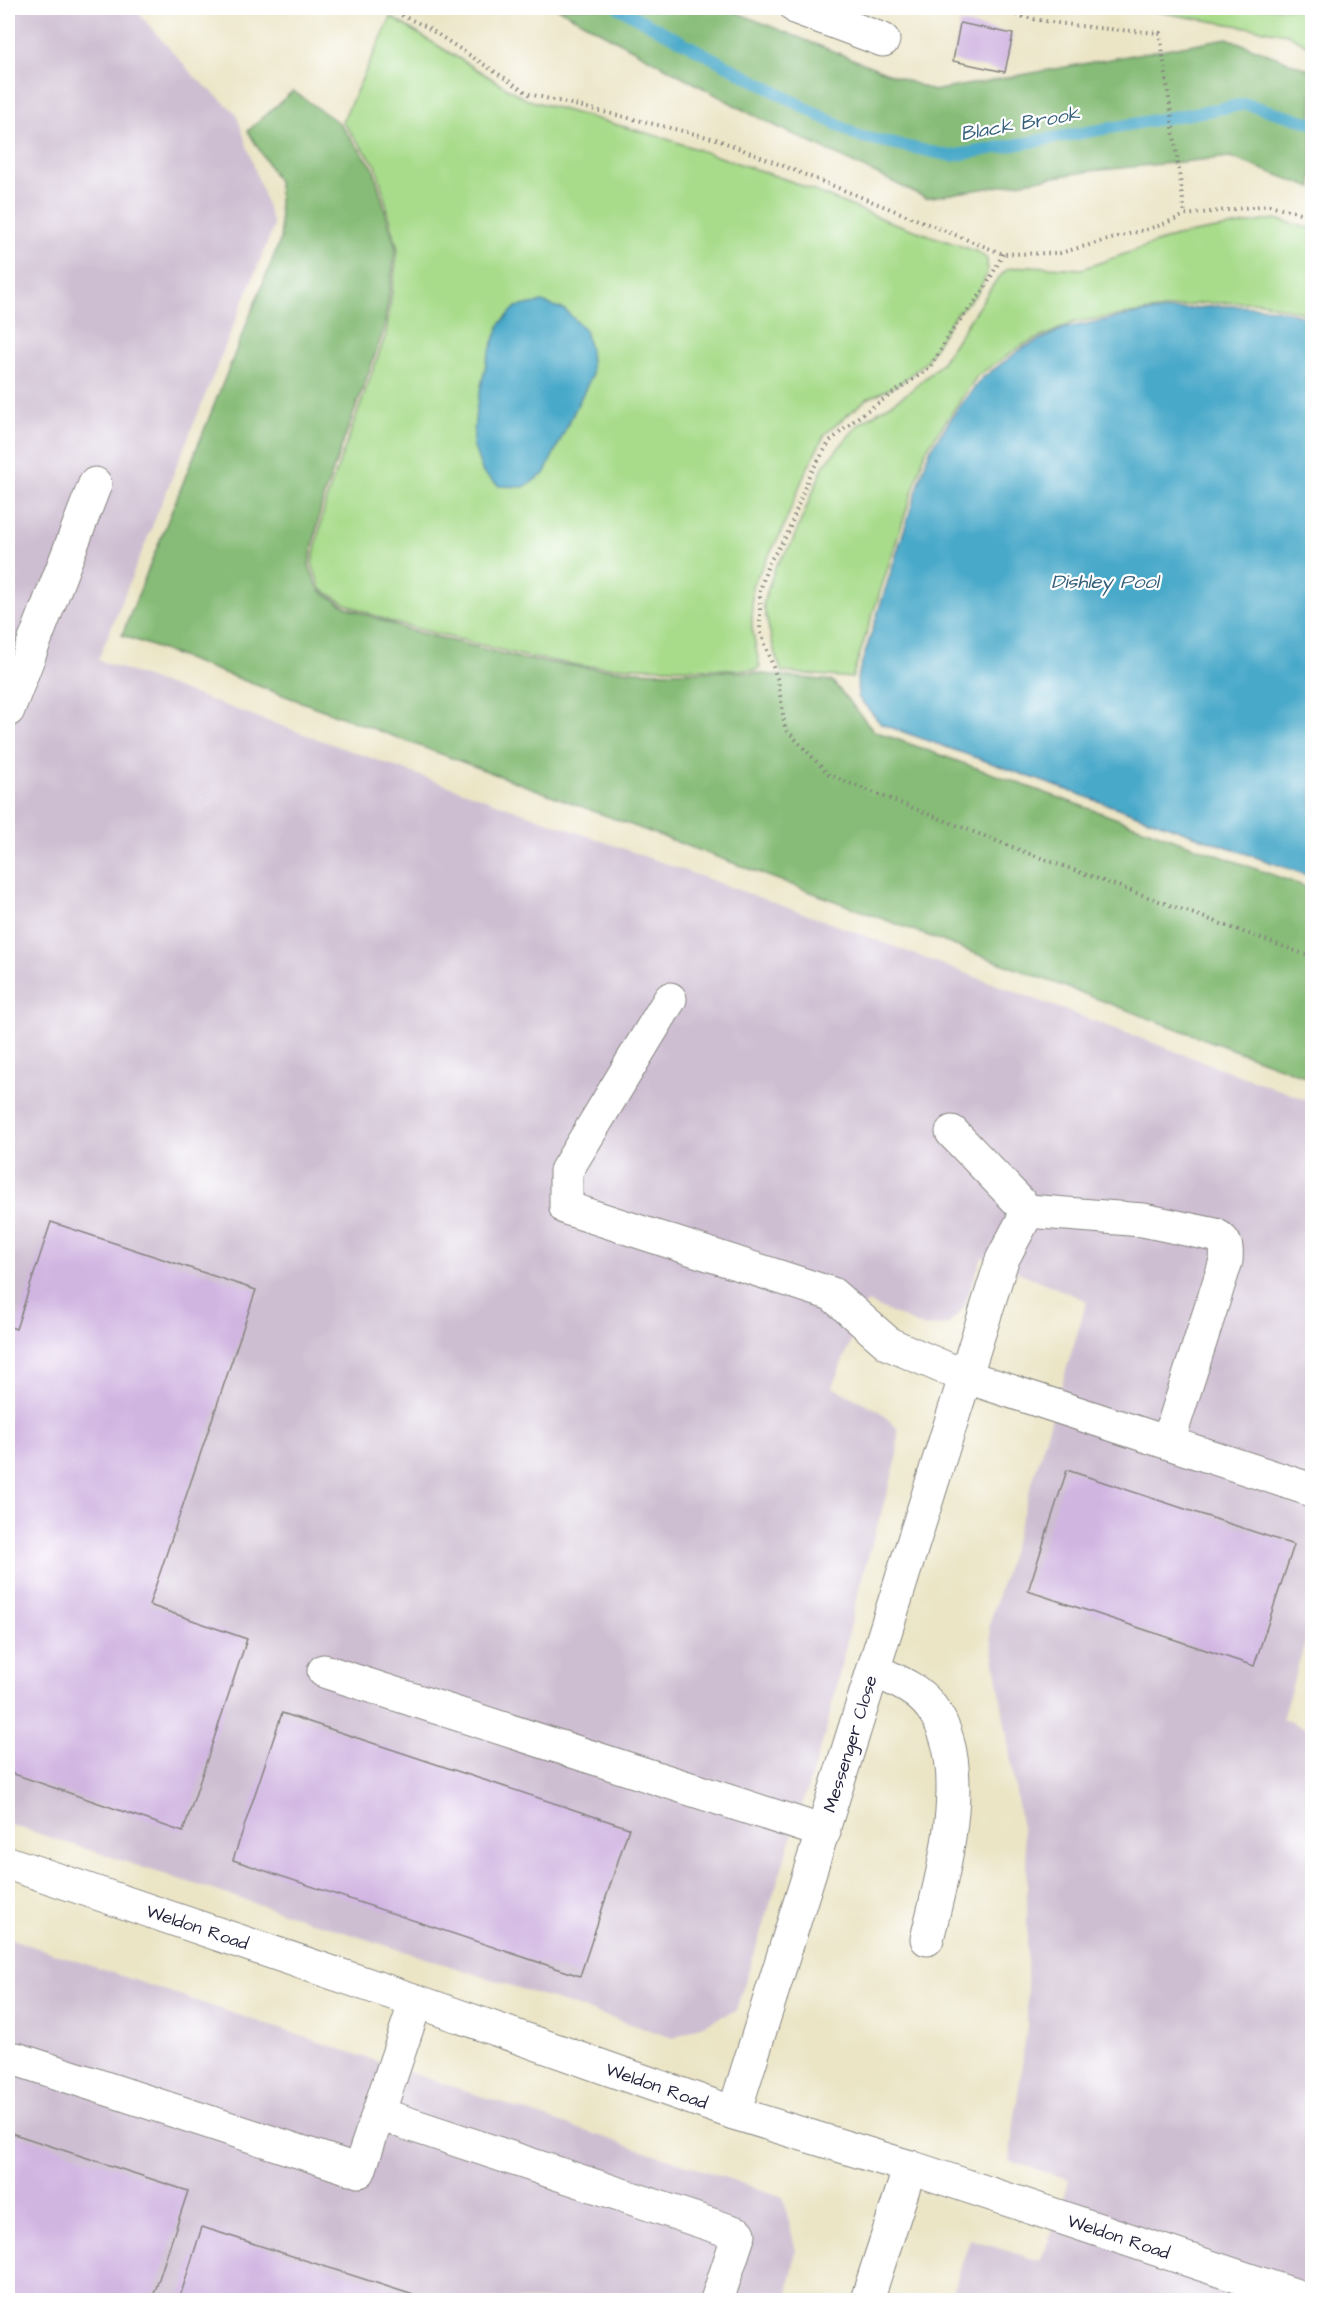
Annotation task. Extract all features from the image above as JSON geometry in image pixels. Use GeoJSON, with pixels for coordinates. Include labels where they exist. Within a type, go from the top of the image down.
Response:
{"type":"FeatureCollection","features":[{"type":"Feature","properties":{"kind":"street"},"geometry":{"type":"LineString","coordinates":[[797,8],[883,40]]}},
{"type":"Feature","properties":{"kind":"street"},"geometry":{"type":"LineString","coordinates":[[8,710],[95,484]]}},
{"type":"Feature","properties":{"kind":"street"},"geometry":{"type":"LineString","coordinates":[[669,999],[566,1171],[566,1208],[832,1294],[889,1344],[964,1376],[1312,1490]]}},
{"type":"Feature","properties":{"kind":"street"},"geometry":{"type":"LineString","coordinates":[[952,1132],[1028,1211],[1143,1220],[1215,1235],[1222,1239],[1227,1247],[1227,1261],[1168,1442]]}},
{"type":"Feature","properties":{"kind":"street","name":"Messenger Close"},"geometry":{"type":"LineString","coordinates":[[734,2113],[824,1832],[964,1376],[1002,1260],[1028,1211]]}},
{"type":"Feature","properties":{"kind":"street"},"geometry":{"type":"LineString","coordinates":[[874,1670],[909,1686],[931,1707],[945,1733],[952,1768],[953,1814],[927,1939]]}},
{"type":"Feature","properties":{"kind":"street"},"geometry":{"type":"LineString","coordinates":[[324,1671],[824,1832]]}},
{"type":"Feature","properties":{"kind":"street","name":"Weldon Road"},"geometry":{"type":"LineString","coordinates":[[8,1863],[416,2001],[734,2113],[910,2167],[1309,2301]]}},
{"type":"Feature","properties":{"kind":"street"},"geometry":{"type":"LineString","coordinates":[[16,2059],[359,2170],[416,2001]]}},
{"type":"Feature","properties":{"kind":"street"},"geometry":{"type":"LineString","coordinates":[[379,2114],[740,2234],[717,2301]]}},
{"type":"Feature","properties":{"kind":"street"},"geometry":{"type":"LineString","coordinates":[[867,2301],[910,2167]]}},
{"type":"Feature","properties":{"kind":"path"},"geometry":{"type":"LineString","coordinates":[[385,8],[425,26],[529,94],[716,139],[1003,254],[1060,253],[1158,226],[1185,215],[1269,205],[1312,216]]}},
{"type":"Feature","properties":{"kind":"path"},"geometry":{"type":"LineString","coordinates":[[987,8],[1017,16],[1090,28],[1160,33],[1185,215]]}},
{"type":"Feature","properties":{"kind":"path"},"geometry":{"type":"LineString","coordinates":[[1003,254],[984,290],[951,332],[930,368],[862,414],[830,441],[809,476],[787,535],[768,564],[759,591],[760,630],[778,681],[785,728],[829,775],[1030,854],[1312,957]]}},
{"type":"Feature","properties":{"kind":"shaded area"},"geometry":{"type":"Polygon","coordinates":[[[8,8],[134,8],[192,74],[236,113],[274,226],[98,660],[825,921],[1312,1102],[1312,1619],[1282,1719],[1312,1730],[1312,2300],[950,2300],[970,2239],[1040,2261],[1058,2217],[1069,2179],[1009,2161],[1027,2027],[1027,1861],[989,1625],[1087,1301],[982,1257],[963,1309],[948,1325],[923,1327],[867,1302],[832,1387],[878,1410],[898,1429],[897,1459],[861,1581],[826,1731],[736,2010],[674,2038],[8,1824],[8,8]]]}},
{"type":"Feature","properties":{"kind":"shaded area"},"geometry":{"type":"Polygon","coordinates":[[[8,1938],[783,2197],[796,2251],[787,2300],[8,2300],[8,1938]]]}},
{"type":"Feature","properties":{"kind":"green space"},"geometry":{"type":"Polygon","coordinates":[[[557,8],[725,8],[933,91],[1227,38],[1312,71],[1312,188],[1230,157],[1091,171],[926,198],[751,114],[557,8]]]}},
{"type":"Feature","properties":{"kind":"green space"},"geometry":{"type":"Polygon","coordinates":[[[1134,8],[1312,8],[1312,48],[1287,34],[1134,8]]]}},
{"type":"Feature","properties":{"kind":"green space"},"geometry":{"type":"Polygon","coordinates":[[[391,17],[525,99],[664,138],[790,181],[885,220],[978,252],[987,259],[987,274],[977,294],[955,315],[925,363],[899,384],[867,399],[825,434],[805,473],[781,533],[752,586],[752,628],[760,668],[755,670],[583,666],[524,656],[391,622],[346,604],[321,589],[312,564],[326,500],[386,334],[398,249],[376,165],[342,122],[391,17]]]}},
{"type":"Feature","properties":{"kind":"green space"},"geometry":{"type":"Polygon","coordinates":[[[293,91],[339,123],[373,167],[396,248],[384,330],[323,498],[309,565],[319,590],[346,607],[405,629],[523,659],[588,668],[656,672],[733,671],[832,681],[874,731],[1312,889],[1312,1079],[122,635],[281,238],[278,181],[248,131],[293,91]]]}},
{"type":"Feature","properties":{"kind":"green space"},"geometry":{"type":"Polygon","coordinates":[[[1275,219],[1312,229],[1312,318],[1300,312],[1261,302],[1204,303],[1075,322],[1023,345],[977,376],[926,450],[852,678],[782,672],[775,654],[763,604],[776,565],[791,545],[824,465],[859,424],[908,393],[940,365],[995,282],[1007,269],[1030,266],[1082,269],[1176,236],[1275,219]]]}},
{"type":"Feature","properties":{"kind":"water"},"geometry":{"type":"Polygon","coordinates":[[[542,302],[565,310],[585,330],[590,350],[592,375],[544,474],[524,487],[499,486],[483,473],[473,445],[476,409],[487,359],[500,324],[516,307],[542,302]]]}},
{"type":"Feature","properties":{"kind":"water","name":"Dishley Pool"},"geometry":{"type":"Polygon","coordinates":[[[1218,306],[1278,310],[1312,321],[1312,877],[881,724],[858,697],[857,678],[929,452],[956,411],[982,378],[1023,348],[1065,328],[1141,313],[1218,306]]]}},
{"type":"Feature","properties":{"kind":"building"},"geometry":{"type":"Polygon","coordinates":[[[960,23],[1013,34],[1005,72],[953,61],[960,23]]]}},
{"type":"Feature","properties":{"kind":"building"},"geometry":{"type":"Polygon","coordinates":[[[51,1222],[256,1290],[149,1605],[247,1639],[183,1832],[8,1772],[8,1326],[16,1329],[51,1222]]]}},
{"type":"Feature","properties":{"kind":"building"},"geometry":{"type":"Polygon","coordinates":[[[1067,1470],[1294,1545],[1254,1666],[1028,1591],[1067,1470]]]}},
{"type":"Feature","properties":{"kind":"building"},"geometry":{"type":"Polygon","coordinates":[[[282,1713],[629,1828],[580,1976],[233,1860],[282,1713]]]}},
{"type":"Feature","properties":{"kind":"building"},"geometry":{"type":"Polygon","coordinates":[[[8,2132],[188,2191],[152,2300],[8,2300],[8,2132]]]}},
{"type":"Feature","properties":{"kind":"building"},"geometry":{"type":"Polygon","coordinates":[[[202,2227],[429,2300],[179,2300],[202,2227]]]}},
{"type":"Feature","properties":{"kind":"waterway","name":"Black Brook"},"geometry":{"type":"LineString","coordinates":[[619,8],[858,136],[951,156],[1246,104],[1312,123]]}}]}
